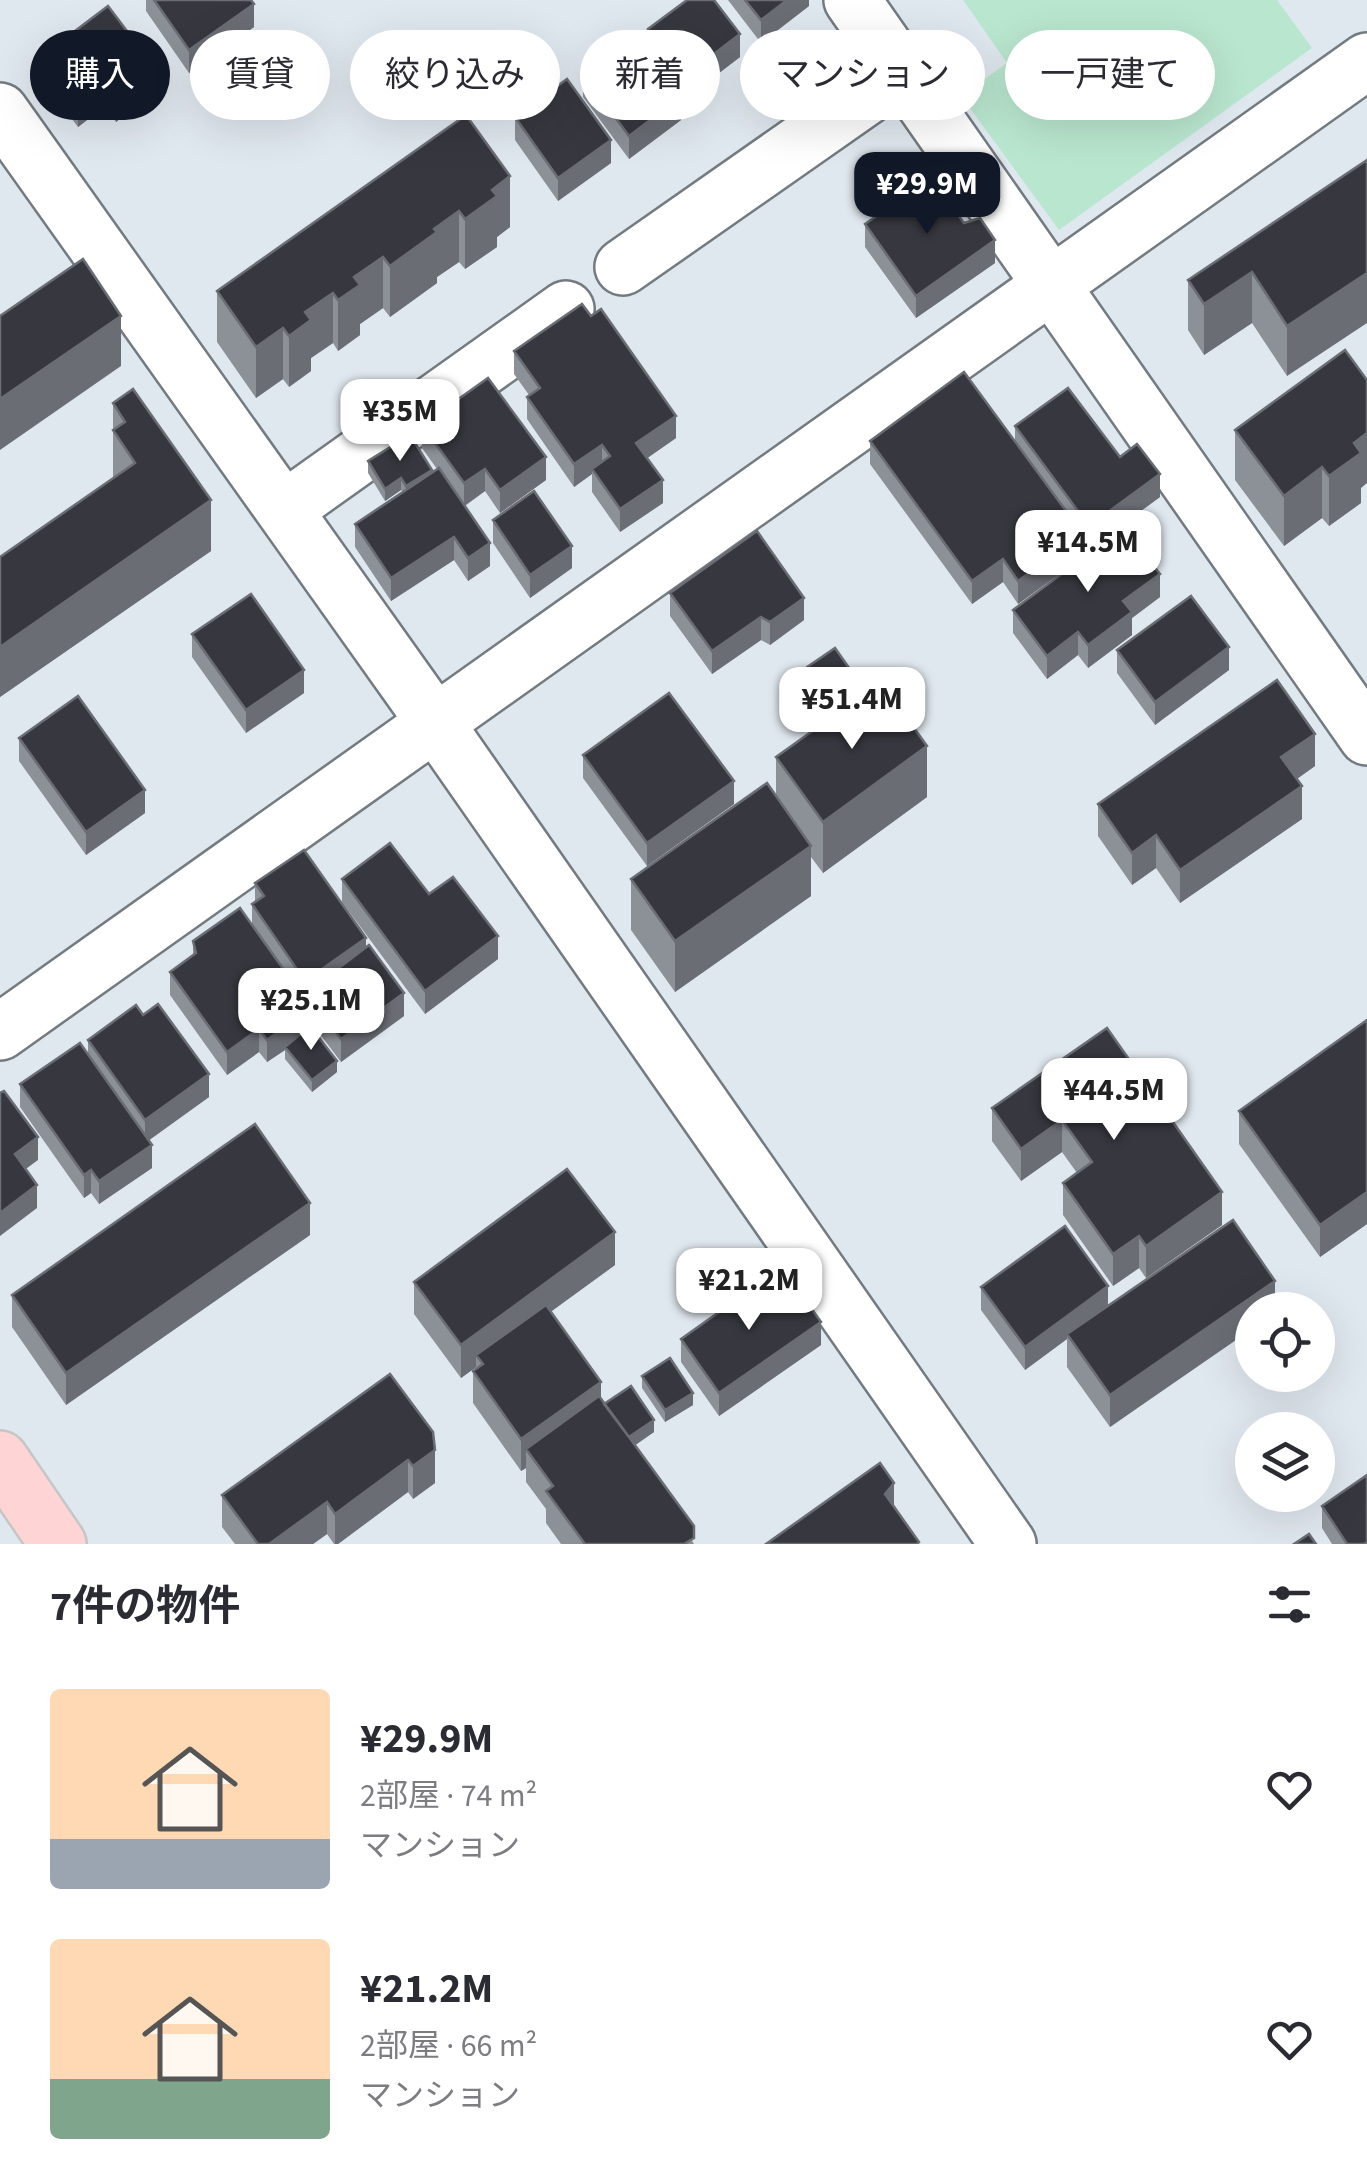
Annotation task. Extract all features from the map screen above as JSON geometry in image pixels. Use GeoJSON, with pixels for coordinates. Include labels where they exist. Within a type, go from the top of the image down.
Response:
{"type":"FeatureCollection","features":[{"type":"Feature","properties":{"kind":"main road"},"geometry":{"type":"LineString","coordinates":[[0,1459],[58,1544]]}},
{"type":"Feature","properties":{"kind":"street"},"geometry":{"type":"LineString","coordinates":[[852,0],[873,30]]}},
{"type":"Feature","properties":{"kind":"street"},"geometry":{"type":"LineString","coordinates":[[0,1032],[1367,61]]}},
{"type":"Feature","properties":{"kind":"street"},"geometry":{"type":"LineString","coordinates":[[0,111],[285,509],[1008,1544]]}},
{"type":"Feature","properties":{"kind":"street"},"geometry":{"type":"LineString","coordinates":[[624,267],[834,120]]}},
{"type":"Feature","properties":{"kind":"street"},"geometry":{"type":"LineString","coordinates":[[936,120],[1367,736]]}},
{"type":"Feature","properties":{"kind":"street"},"geometry":{"type":"LineString","coordinates":[[285,509],[566,309]]}},
{"type":"Feature","properties":{"kind":"green space"},"geometry":{"type":"Polygon","coordinates":[[[963,0],[1277,0],[1312,48],[1215,118],[1215,30],[1005,30],[1005,60],[963,0]]]}},
{"type":"Feature","properties":{"kind":"green space"},"geometry":{"type":"Polygon","coordinates":[[[1005,64],[1005,120],[1212,120],[1059,230],[979,120],[985,120],[985,79],[1005,64]]]}},
{"type":"Feature","properties":{"kind":"building"},"geometry":{"type":"Polygon","coordinates":[[[154,0],[251,0],[254,4],[217,30],[190,30],[189,50],[154,0]]]}},
{"type":"Feature","properties":{"kind":"building"},"geometry":{"type":"Polygon","coordinates":[[[687,0],[714,0],[740,34],[720,49],[720,30],[648,29],[687,0]]]}},
{"type":"Feature","properties":{"kind":"building"},"geometry":{"type":"Polygon","coordinates":[[[745,0],[787,0],[761,20],[745,0]]]}},
{"type":"Feature","properties":{"kind":"building"},"geometry":{"type":"Polygon","coordinates":[[[108,6],[126,30],[76,30],[108,6]]]}},
{"type":"Feature","properties":{"kind":"building"},"geometry":{"type":"Polygon","coordinates":[[[567,79],[580,97],[580,120],[597,120],[611,140],[558,178],[517,120],[560,120],[560,84],[567,79]]]}},
{"type":"Feature","properties":{"kind":"building"},"geometry":{"type":"Polygon","coordinates":[[[459,120],[470,120],[510,176],[492,190],[497,196],[465,219],[459,211],[390,266],[383,257],[354,277],[360,285],[338,300],[333,293],[305,312],[311,320],[289,336],[283,328],[256,347],[217,291],[459,120]]]}},
{"type":"Feature","properties":{"kind":"building"},"geometry":{"type":"Polygon","coordinates":[[[617,120],[650,120],[629,136],[617,120]]]}},
{"type":"Feature","properties":{"kind":"building"},"geometry":{"type":"Polygon","coordinates":[[[1367,160],[1367,273],[1287,326],[1252,272],[1204,304],[1188,280],[1367,160]]]}},
{"type":"Feature","properties":{"kind":"building"},"geometry":{"type":"Polygon","coordinates":[[[930,178],[964,223],[980,218],[995,240],[916,296],[865,224],[930,178]]]}},
{"type":"Feature","properties":{"kind":"building"},"geometry":{"type":"Polygon","coordinates":[[[83,259],[121,316],[0,399],[0,316],[83,259]]]}},
{"type":"Feature","properties":{"kind":"building"},"geometry":{"type":"Polygon","coordinates":[[[582,304],[591,316],[601,309],[676,416],[636,443],[663,480],[620,509],[592,469],[610,456],[602,445],[574,464],[527,397],[540,388],[514,351],[582,304]]]}},
{"type":"Feature","properties":{"kind":"building"},"geometry":{"type":"Polygon","coordinates":[[[1345,350],[1367,380],[1367,433],[1354,443],[1361,453],[1329,476],[1322,467],[1284,496],[1235,430],[1345,350]]]}},
{"type":"Feature","properties":{"kind":"building"},"geometry":{"type":"Polygon","coordinates":[[[964,372],[1083,534],[1018,581],[1003,559],[972,581],[870,441],[964,372]]]}},
{"type":"Feature","properties":{"kind":"building"},"geometry":{"type":"Polygon","coordinates":[[[488,378],[546,457],[500,490],[485,469],[464,483],[422,425],[488,378]]]}},
{"type":"Feature","properties":{"kind":"building"},"geometry":{"type":"Polygon","coordinates":[[[1068,388],[1120,457],[1137,444],[1160,474],[1089,526],[1015,426],[1068,388]]]}},
{"type":"Feature","properties":{"kind":"building"},"geometry":{"type":"Polygon","coordinates":[[[133,389],[211,500],[0,647],[0,557],[135,463],[113,430],[125,422],[113,403],[133,389]]]}},
{"type":"Feature","properties":{"kind":"building"},"geometry":{"type":"Polygon","coordinates":[[[410,435],[432,470],[406,486],[401,478],[385,489],[368,461],[410,435]]]}},
{"type":"Feature","properties":{"kind":"building"},"geometry":{"type":"Polygon","coordinates":[[[439,468],[490,543],[468,558],[454,537],[391,578],[355,524],[439,468]]]}},
{"type":"Feature","properties":{"kind":"building"},"geometry":{"type":"Polygon","coordinates":[[[534,491],[572,546],[530,575],[493,520],[534,491]]]}},
{"type":"Feature","properties":{"kind":"building"},"geometry":{"type":"Polygon","coordinates":[[[1124,528],[1160,574],[1123,601],[1132,612],[1088,645],[1078,632],[1047,656],[1013,610],[1124,528]]]}},
{"type":"Feature","properties":{"kind":"building"},"geometry":{"type":"Polygon","coordinates":[[[757,531],[804,598],[770,622],[761,617],[712,651],[670,593],[757,531]]]}},
{"type":"Feature","properties":{"kind":"building"},"geometry":{"type":"Polygon","coordinates":[[[251,594],[304,670],[246,710],[192,634],[251,594]]]}},
{"type":"Feature","properties":{"kind":"building"},"geometry":{"type":"Polygon","coordinates":[[[1191,596],[1229,647],[1155,702],[1117,650],[1191,596]]]}},
{"type":"Feature","properties":{"kind":"building"},"geometry":{"type":"Polygon","coordinates":[[[835,648],[866,692],[826,721],[794,676],[835,648]]]}},
{"type":"Feature","properties":{"kind":"building"},"geometry":{"type":"Polygon","coordinates":[[[1277,680],[1315,734],[1281,757],[1302,786],[1180,870],[1156,835],[1132,853],[1098,804],[1277,680]]]}},
{"type":"Feature","properties":{"kind":"building"},"geometry":{"type":"Polygon","coordinates":[[[881,682],[927,746],[823,822],[776,757],[881,682]]]}},
{"type":"Feature","properties":{"kind":"building"},"geometry":{"type":"Polygon","coordinates":[[[669,693],[734,781],[647,843],[583,755],[669,693]]]}},
{"type":"Feature","properties":{"kind":"building"},"geometry":{"type":"Polygon","coordinates":[[[78,696],[145,790],[86,832],[19,738],[78,696]]]}},
{"type":"Feature","properties":{"kind":"building"},"geometry":{"type":"Polygon","coordinates":[[[767,783],[811,846],[675,941],[631,879],[767,783]]]}},
{"type":"Feature","properties":{"kind":"building"},"geometry":{"type":"Polygon","coordinates":[[[390,843],[429,894],[453,877],[498,936],[425,991],[342,879],[390,843]]]}},
{"type":"Feature","properties":{"kind":"building"},"geometry":{"type":"Polygon","coordinates":[[[304,850],[366,938],[305,981],[252,904],[264,896],[255,883],[304,850]]]}},
{"type":"Feature","properties":{"kind":"building"},"geometry":{"type":"Polygon","coordinates":[[[240,908],[311,1008],[267,1040],[259,1029],[227,1052],[170,972],[196,953],[193,941],[240,908]]]}},
{"type":"Feature","properties":{"kind":"building"},"geometry":{"type":"Polygon","coordinates":[[[369,945],[404,993],[341,1039],[313,1002],[327,992],[319,983],[369,945]]]}},
{"type":"Feature","properties":{"kind":"building"},"geometry":{"type":"Polygon","coordinates":[[[158,1004],[209,1074],[145,1120],[88,1040],[136,1005],[143,1015],[158,1004]]]}},
{"type":"Feature","properties":{"kind":"building"},"geometry":{"type":"Polygon","coordinates":[[[1367,1020],[1367,1192],[1320,1225],[1239,1111],[1367,1020]]]}},
{"type":"Feature","properties":{"kind":"building"},"geometry":{"type":"Polygon","coordinates":[[[310,1026],[337,1061],[312,1080],[285,1047],[310,1026]]]}},
{"type":"Feature","properties":{"kind":"building"},"geometry":{"type":"Polygon","coordinates":[[[1107,1028],[1222,1192],[1146,1246],[1139,1236],[1113,1254],[1063,1183],[1092,1162],[1062,1120],[1021,1149],[992,1108],[1107,1028]]]}},
{"type":"Feature","properties":{"kind":"building"},"geometry":{"type":"Polygon","coordinates":[[[80,1043],[152,1145],[99,1181],[91,1170],[84,1175],[20,1084],[80,1043]]]}},
{"type":"Feature","properties":{"kind":"building"},"geometry":{"type":"Polygon","coordinates":[[[4,1091],[38,1137],[15,1154],[37,1185],[0,1213],[0,1093],[4,1091]]]}},
{"type":"Feature","properties":{"kind":"building"},"geometry":{"type":"Polygon","coordinates":[[[255,1124],[310,1203],[66,1373],[12,1295],[255,1124]]]}},
{"type":"Feature","properties":{"kind":"building"},"geometry":{"type":"Polygon","coordinates":[[[567,1169],[615,1232],[461,1345],[414,1282],[567,1169]]]}},
{"type":"Feature","properties":{"kind":"building"},"geometry":{"type":"Polygon","coordinates":[[[1233,1220],[1275,1281],[1259,1292],[1235,1292],[1235,1309],[1110,1395],[1067,1334],[1233,1220]]]}},
{"type":"Feature","properties":{"kind":"building"},"geometry":{"type":"Polygon","coordinates":[[[1065,1226],[1108,1286],[1025,1347],[981,1287],[1065,1226]]]}},
{"type":"Feature","properties":{"kind":"building"},"geometry":{"type":"Polygon","coordinates":[[[767,1278],[778,1295],[794,1284],[821,1322],[719,1393],[681,1339],[767,1278]]]}},
{"type":"Feature","properties":{"kind":"building"},"geometry":{"type":"Polygon","coordinates":[[[546,1305],[601,1382],[521,1439],[473,1371],[483,1364],[476,1355],[546,1305]]]}},
{"type":"Feature","properties":{"kind":"building"},"geometry":{"type":"Polygon","coordinates":[[[670,1358],[693,1393],[665,1410],[642,1376],[670,1358]]]}},
{"type":"Feature","properties":{"kind":"building"},"geometry":{"type":"Polygon","coordinates":[[[390,1374],[433,1432],[435,1450],[413,1466],[408,1460],[335,1514],[327,1502],[269,1544],[258,1544],[222,1495],[390,1374]]]}},
{"type":"Feature","properties":{"kind":"building"},"geometry":{"type":"Polygon","coordinates":[[[631,1386],[654,1420],[629,1437],[604,1404],[631,1386]]]}},
{"type":"Feature","properties":{"kind":"building"},"geometry":{"type":"Polygon","coordinates":[[[599,1396],[694,1526],[694,1538],[684,1544],[585,1544],[546,1491],[553,1486],[526,1449],[599,1396]]]}},
{"type":"Feature","properties":{"kind":"building"},"geometry":{"type":"Polygon","coordinates":[[[880,1463],[894,1483],[885,1494],[917,1544],[766,1544],[880,1463]]]}},
{"type":"Feature","properties":{"kind":"building"},"geometry":{"type":"Polygon","coordinates":[[[1367,1475],[1364,1544],[1347,1544],[1326,1512],[1335,1512],[1335,1497],[1367,1475]]]}},
{"type":"Feature","properties":{"kind":"building"},"geometry":{"type":"Polygon","coordinates":[[[1309,1534],[1316,1544],[1294,1544],[1309,1534]]]}}]}
